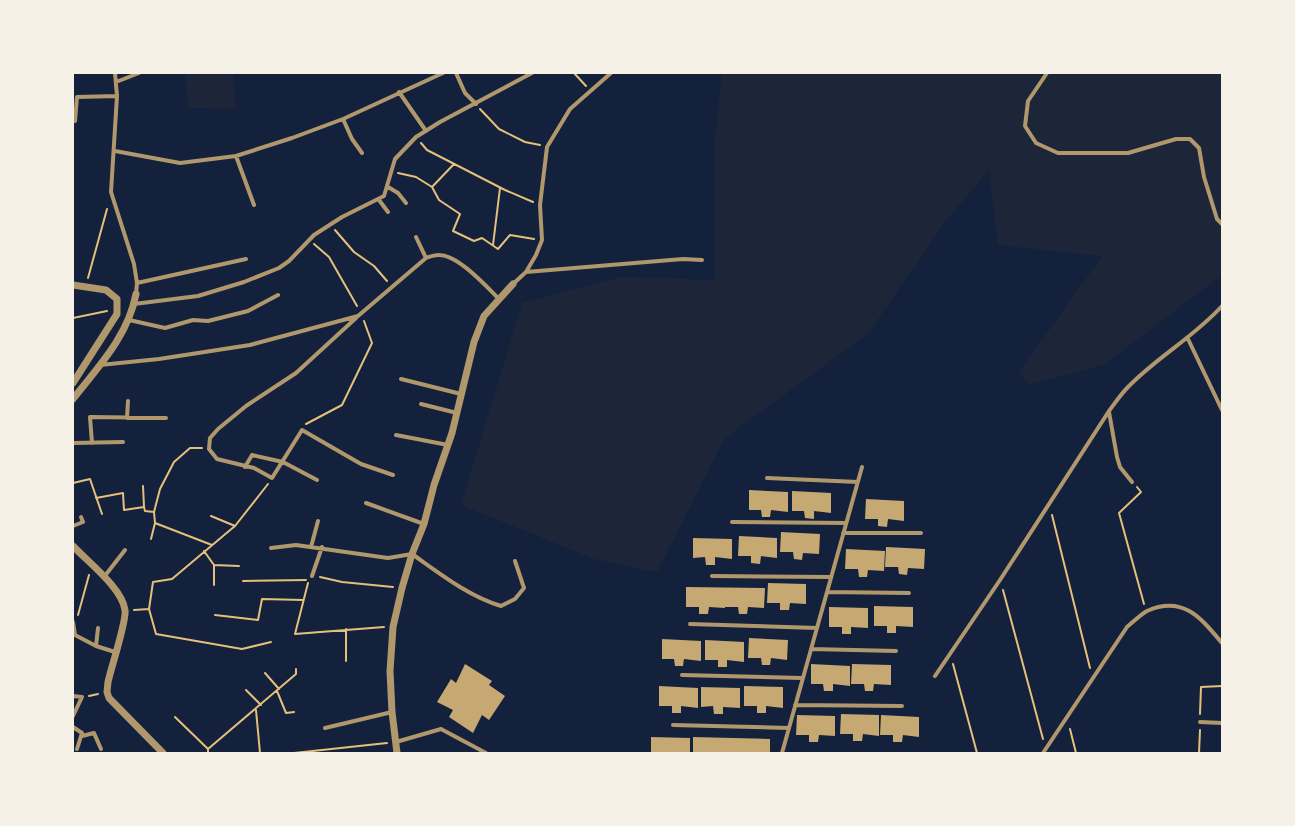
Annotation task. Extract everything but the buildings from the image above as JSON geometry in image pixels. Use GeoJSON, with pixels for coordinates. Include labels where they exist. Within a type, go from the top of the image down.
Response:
{"type":"FeatureCollection","features":[{"type":"Feature","properties":{"kind":"street"},"geometry":{"type":"LineString","coordinates":[[73,399],[100,365],[122,333],[129,320],[136,294],[137,283],[134,264],[111,192],[115,151],[117,96],[115,73]]}},
{"type":"Feature","properties":{"kind":"street"},"geometry":{"type":"LineString","coordinates":[[116,82],[139,73]]}},
{"type":"Feature","properties":{"kind":"street"},"geometry":{"type":"LineString","coordinates":[[115,151],[180,164],[236,156],[292,138],[343,119],[443,73]]}},
{"type":"Feature","properties":{"kind":"street"},"geometry":{"type":"LineString","coordinates":[[456,73],[465,94],[476,104]]}},
{"type":"Feature","properties":{"kind":"street"},"geometry":{"type":"LineString","coordinates":[[134,304],[198,296],[244,282],[279,268],[289,261],[309,240],[330,224],[379,200],[384,196],[388,187],[395,159],[416,137],[440,122],[532,73]]}},
{"type":"Feature","properties":{"kind":"street"},"geometry":{"type":"LineString","coordinates":[[397,753],[392,712],[390,671],[393,627],[412,554],[424,524],[448,445],[474,342],[484,316],[498,298],[526,272],[536,255],[542,240],[540,205],[547,147],[570,109],[611,73]]}},
{"type":"Feature","properties":{"kind":"street"},"geometry":{"type":"LineString","coordinates":[[1047,73],[1028,102],[1025,126],[1036,143],[1058,153],[1108,154],[1141,150],[1176,139],[1190,140],[1199,148],[1204,176],[1218,219],[1222,224]]}},
{"type":"Feature","properties":{"kind":"street"},"geometry":{"type":"LineString","coordinates":[[399,92],[426,131]]}},
{"type":"Feature","properties":{"kind":"street"},"geometry":{"type":"LineString","coordinates":[[75,121],[77,97],[117,96]]}},
{"type":"Feature","properties":{"kind":"street"},"geometry":{"type":"LineString","coordinates":[[343,119],[352,139],[362,153]]}},
{"type":"Feature","properties":{"kind":"street"},"geometry":{"type":"LineString","coordinates":[[236,156],[254,205]]}},
{"type":"Feature","properties":{"kind":"street"},"geometry":{"type":"LineString","coordinates":[[388,187],[398,193],[406,203]]}},
{"type":"Feature","properties":{"kind":"street"},"geometry":{"type":"LineString","coordinates":[[379,200],[388,212]]}},
{"type":"Feature","properties":{"kind":"street"},"geometry":{"type":"LineString","coordinates":[[416,237],[426,258]]}},
{"type":"Feature","properties":{"kind":"street"},"geometry":{"type":"LineString","coordinates":[[393,475],[361,464],[302,430],[272,478],[254,468],[217,459],[210,449],[210,438],[218,429],[246,406],[296,373],[321,348],[426,258],[439,255],[452,259],[466,268],[498,298]]}},
{"type":"Feature","properties":{"kind":"street"},"geometry":{"type":"LineString","coordinates":[[137,283],[246,259]]}},
{"type":"Feature","properties":{"kind":"street"},"geometry":{"type":"LineString","coordinates":[[526,272],[682,259],[702,260]]}},
{"type":"Feature","properties":{"kind":"street"},"geometry":{"type":"LineString","coordinates":[[73,285],[106,290],[117,299],[117,314],[73,383]]}},
{"type":"Feature","properties":{"kind":"street"},"geometry":{"type":"LineString","coordinates":[[129,320],[165,328],[193,320],[208,321],[248,311],[278,295]]}},
{"type":"Feature","properties":{"kind":"street"},"geometry":{"type":"LineString","coordinates":[[935,676],[1000,580],[1109,411],[1127,388],[1149,368],[1188,338],[1222,306]]}},
{"type":"Feature","properties":{"kind":"street"},"geometry":{"type":"LineString","coordinates":[[100,365],[159,359],[250,345],[360,315]]}},
{"type":"Feature","properties":{"kind":"street"},"geometry":{"type":"LineString","coordinates":[[1188,338],[1222,410]]}},
{"type":"Feature","properties":{"kind":"street"},"geometry":{"type":"LineString","coordinates":[[401,379],[461,394]]}},
{"type":"Feature","properties":{"kind":"street"},"geometry":{"type":"LineString","coordinates":[[127,418],[128,401]]}},
{"type":"Feature","properties":{"kind":"street"},"geometry":{"type":"LineString","coordinates":[[421,404],[457,413]]}},
{"type":"Feature","properties":{"kind":"street"},"geometry":{"type":"LineString","coordinates":[[1109,411],[1120,467],[1132,482]]}},
{"type":"Feature","properties":{"kind":"street"},"geometry":{"type":"LineString","coordinates":[[92,443],[90,417],[166,418]]}},
{"type":"Feature","properties":{"kind":"street"},"geometry":{"type":"LineString","coordinates":[[396,435],[448,445]]}},
{"type":"Feature","properties":{"kind":"street"},"geometry":{"type":"LineString","coordinates":[[73,444],[123,442]]}},
{"type":"Feature","properties":{"kind":"street"},"geometry":{"type":"LineString","coordinates":[[245,467],[252,455],[283,462],[317,480]]}},
{"type":"Feature","properties":{"kind":"street"},"geometry":{"type":"LineString","coordinates":[[782,753],[862,468]]}},
{"type":"Feature","properties":{"kind":"street"},"geometry":{"type":"LineString","coordinates":[[767,478],[858,482]]}},
{"type":"Feature","properties":{"kind":"street"},"geometry":{"type":"LineString","coordinates":[[366,503],[424,524]]}},
{"type":"Feature","properties":{"kind":"street"},"geometry":{"type":"LineString","coordinates":[[73,526],[83,522],[81,516]]}},
{"type":"Feature","properties":{"kind":"street"},"geometry":{"type":"LineString","coordinates":[[311,547],[318,522]]}},
{"type":"Feature","properties":{"kind":"street"},"geometry":{"type":"LineString","coordinates":[[732,522],[846,523]]}},
{"type":"Feature","properties":{"kind":"street"},"geometry":{"type":"LineString","coordinates":[[843,533],[921,533]]}},
{"type":"Feature","properties":{"kind":"street"},"geometry":{"type":"LineString","coordinates":[[270,548],[296,545],[322,547],[388,558],[412,554],[451,581],[489,602],[501,606],[515,599],[524,588],[515,561]]}},
{"type":"Feature","properties":{"kind":"street"},"geometry":{"type":"LineString","coordinates":[[73,546],[104,577],[121,597],[126,611],[115,652],[107,692],[109,698],[164,753]]}},
{"type":"Feature","properties":{"kind":"street"},"geometry":{"type":"LineString","coordinates":[[312,576],[322,547]]}},
{"type":"Feature","properties":{"kind":"street"},"geometry":{"type":"LineString","coordinates":[[104,577],[125,550]]}},
{"type":"Feature","properties":{"kind":"street"},"geometry":{"type":"LineString","coordinates":[[712,576],[831,577]]}},
{"type":"Feature","properties":{"kind":"street"},"geometry":{"type":"LineString","coordinates":[[827,592],[909,593]]}},
{"type":"Feature","properties":{"kind":"street"},"geometry":{"type":"LineString","coordinates":[[1044,751],[1127,627],[1146,612],[1170,606],[1188,609],[1201,618],[1222,643]]}},
{"type":"Feature","properties":{"kind":"street"},"geometry":{"type":"LineString","coordinates":[[73,622],[75,635],[96,646],[115,652]]}},
{"type":"Feature","properties":{"kind":"street"},"geometry":{"type":"LineString","coordinates":[[690,624],[817,628]]}},
{"type":"Feature","properties":{"kind":"street"},"geometry":{"type":"LineString","coordinates":[[96,646],[98,628]]}},
{"type":"Feature","properties":{"kind":"street"},"geometry":{"type":"LineString","coordinates":[[811,649],[896,651]]}},
{"type":"Feature","properties":{"kind":"street"},"geometry":{"type":"LineString","coordinates":[[682,675],[802,678]]}},
{"type":"Feature","properties":{"kind":"street"},"geometry":{"type":"LineString","coordinates":[[73,696],[82,698],[73,716]]}},
{"type":"Feature","properties":{"kind":"street"},"geometry":{"type":"LineString","coordinates":[[795,705],[902,706]]}},
{"type":"Feature","properties":{"kind":"street"},"geometry":{"type":"LineString","coordinates":[[325,728],[392,712]]}},
{"type":"Feature","properties":{"kind":"street"},"geometry":{"type":"LineString","coordinates":[[1200,722],[1222,723]]}},
{"type":"Feature","properties":{"kind":"street"},"geometry":{"type":"LineString","coordinates":[[673,725],[789,728]]}},
{"type":"Feature","properties":{"kind":"street"},"geometry":{"type":"LineString","coordinates":[[73,727],[82,733],[82,736]]}},
{"type":"Feature","properties":{"kind":"street"},"geometry":{"type":"LineString","coordinates":[[396,742],[441,729],[486,753]]}},
{"type":"Feature","properties":{"kind":"street"},"geometry":{"type":"LineString","coordinates":[[82,736],[94,733],[101,749]]}},
{"type":"Feature","properties":{"kind":"street"},"geometry":{"type":"LineString","coordinates":[[77,748],[82,736]]}},
{"type":"Feature","properties":{"kind":"path"},"geometry":{"type":"LineString","coordinates":[[574,73],[590,91]]}},
{"type":"Feature","properties":{"kind":"path"},"geometry":{"type":"LineString","coordinates":[[476,104],[499,129],[526,142],[547,147]]}},
{"type":"Feature","properties":{"kind":"path"},"geometry":{"type":"LineString","coordinates":[[416,137],[427,150],[500,188],[540,205]]}},
{"type":"Feature","properties":{"kind":"path"},"geometry":{"type":"LineString","coordinates":[[432,187],[454,164]]}},
{"type":"Feature","properties":{"kind":"path"},"geometry":{"type":"LineString","coordinates":[[391,171],[416,177],[432,187],[439,200],[460,214],[453,230],[474,241],[482,238],[498,249],[510,235],[542,240]]}},
{"type":"Feature","properties":{"kind":"path"},"geometry":{"type":"LineString","coordinates":[[492,245],[500,188]]}},
{"type":"Feature","properties":{"kind":"path"},"geometry":{"type":"LineString","coordinates":[[85,287],[111,192]]}},
{"type":"Feature","properties":{"kind":"path"},"geometry":{"type":"LineString","coordinates":[[330,224],[354,252],[374,266],[392,288]]}},
{"type":"Feature","properties":{"kind":"path"},"geometry":{"type":"LineString","coordinates":[[302,430],[308,422],[342,405],[372,343],[360,315],[329,257],[309,240]]}},
{"type":"Feature","properties":{"kind":"path"},"geometry":{"type":"LineString","coordinates":[[73,318],[117,308]]}},
{"type":"Feature","properties":{"kind":"path"},"geometry":{"type":"LineString","coordinates":[[151,539],[155,523],[154,512],[160,489],[174,462],[190,448],[210,449]]}},
{"type":"Feature","properties":{"kind":"path"},"geometry":{"type":"LineString","coordinates":[[270,642],[242,649],[156,634],[149,609],[153,582],[172,579],[235,526],[272,478]]}},
{"type":"Feature","properties":{"kind":"path"},"geometry":{"type":"LineString","coordinates":[[73,483],[90,479],[102,514]]}},
{"type":"Feature","properties":{"kind":"path"},"geometry":{"type":"LineString","coordinates":[[1132,482],[1141,492],[1119,513],[1146,612]]}},
{"type":"Feature","properties":{"kind":"path"},"geometry":{"type":"LineString","coordinates":[[143,486],[145,511],[154,512]]}},
{"type":"Feature","properties":{"kind":"path"},"geometry":{"type":"LineString","coordinates":[[96,498],[123,493],[124,510],[144,507]]}},
{"type":"Feature","properties":{"kind":"path"},"geometry":{"type":"LineString","coordinates":[[1049,504],[1093,679]]}},
{"type":"Feature","properties":{"kind":"path"},"geometry":{"type":"LineString","coordinates":[[211,516],[235,526]]}},
{"type":"Feature","properties":{"kind":"path"},"geometry":{"type":"LineString","coordinates":[[155,523],[212,545]]}},
{"type":"Feature","properties":{"kind":"path"},"geometry":{"type":"LineString","coordinates":[[204,551],[214,565],[214,585]]}},
{"type":"Feature","properties":{"kind":"path"},"geometry":{"type":"LineString","coordinates":[[214,565],[239,566]]}},
{"type":"Feature","properties":{"kind":"path"},"geometry":{"type":"LineString","coordinates":[[73,616],[78,617],[92,566]]}},
{"type":"Feature","properties":{"kind":"path"},"geometry":{"type":"LineString","coordinates":[[312,576],[342,582],[402,588]]}},
{"type":"Feature","properties":{"kind":"path"},"geometry":{"type":"LineString","coordinates":[[243,581],[308,580],[295,634],[346,629],[393,627]]}},
{"type":"Feature","properties":{"kind":"path"},"geometry":{"type":"LineString","coordinates":[[1000,580],[1044,751]]}},
{"type":"Feature","properties":{"kind":"path"},"geometry":{"type":"LineString","coordinates":[[214,615],[258,620],[262,599],[303,600]]}},
{"type":"Feature","properties":{"kind":"path"},"geometry":{"type":"LineString","coordinates":[[126,611],[149,609]]}},
{"type":"Feature","properties":{"kind":"path"},"geometry":{"type":"LineString","coordinates":[[346,629],[346,661]]}},
{"type":"Feature","properties":{"kind":"path"},"geometry":{"type":"LineString","coordinates":[[950,654],[978,753]]}},
{"type":"Feature","properties":{"kind":"path"},"geometry":{"type":"LineString","coordinates":[[208,749],[256,710],[296,674],[296,669]]}},
{"type":"Feature","properties":{"kind":"path"},"geometry":{"type":"LineString","coordinates":[[265,673],[278,690],[286,713],[294,712]]}},
{"type":"Feature","properties":{"kind":"path"},"geometry":{"type":"LineString","coordinates":[[1199,753],[1201,687],[1222,686]]}},
{"type":"Feature","properties":{"kind":"path"},"geometry":{"type":"LineString","coordinates":[[246,690],[261,705]]}},
{"type":"Feature","properties":{"kind":"path"},"geometry":{"type":"LineString","coordinates":[[82,698],[107,692]]}},
{"type":"Feature","properties":{"kind":"path"},"geometry":{"type":"LineString","coordinates":[[256,710],[260,753]]}},
{"type":"Feature","properties":{"kind":"path"},"geometry":{"type":"LineString","coordinates":[[174,717],[208,749],[208,753]]}},
{"type":"Feature","properties":{"kind":"path"},"geometry":{"type":"LineString","coordinates":[[1067,718],[1076,753]]}},
{"type":"Feature","properties":{"kind":"path"},"geometry":{"type":"LineString","coordinates":[[294,753],[396,742]]}},
{"type":"Feature","properties":{"kind":"shaded area"},"geometry":{"type":"Polygon","coordinates":[[[185,73],[233,73],[236,109],[188,108],[185,73]]]}},
{"type":"Feature","properties":{"kind":"shaded area"},"geometry":{"type":"Polygon","coordinates":[[[722,73],[1222,73],[1222,275],[1105,364],[1028,385],[1019,372],[1102,256],[998,245],[989,170],[940,228],[869,333],[725,438],[657,572],[594,559],[461,505],[522,303],[622,277],[715,280],[714,149],[722,73]]]}}]}
